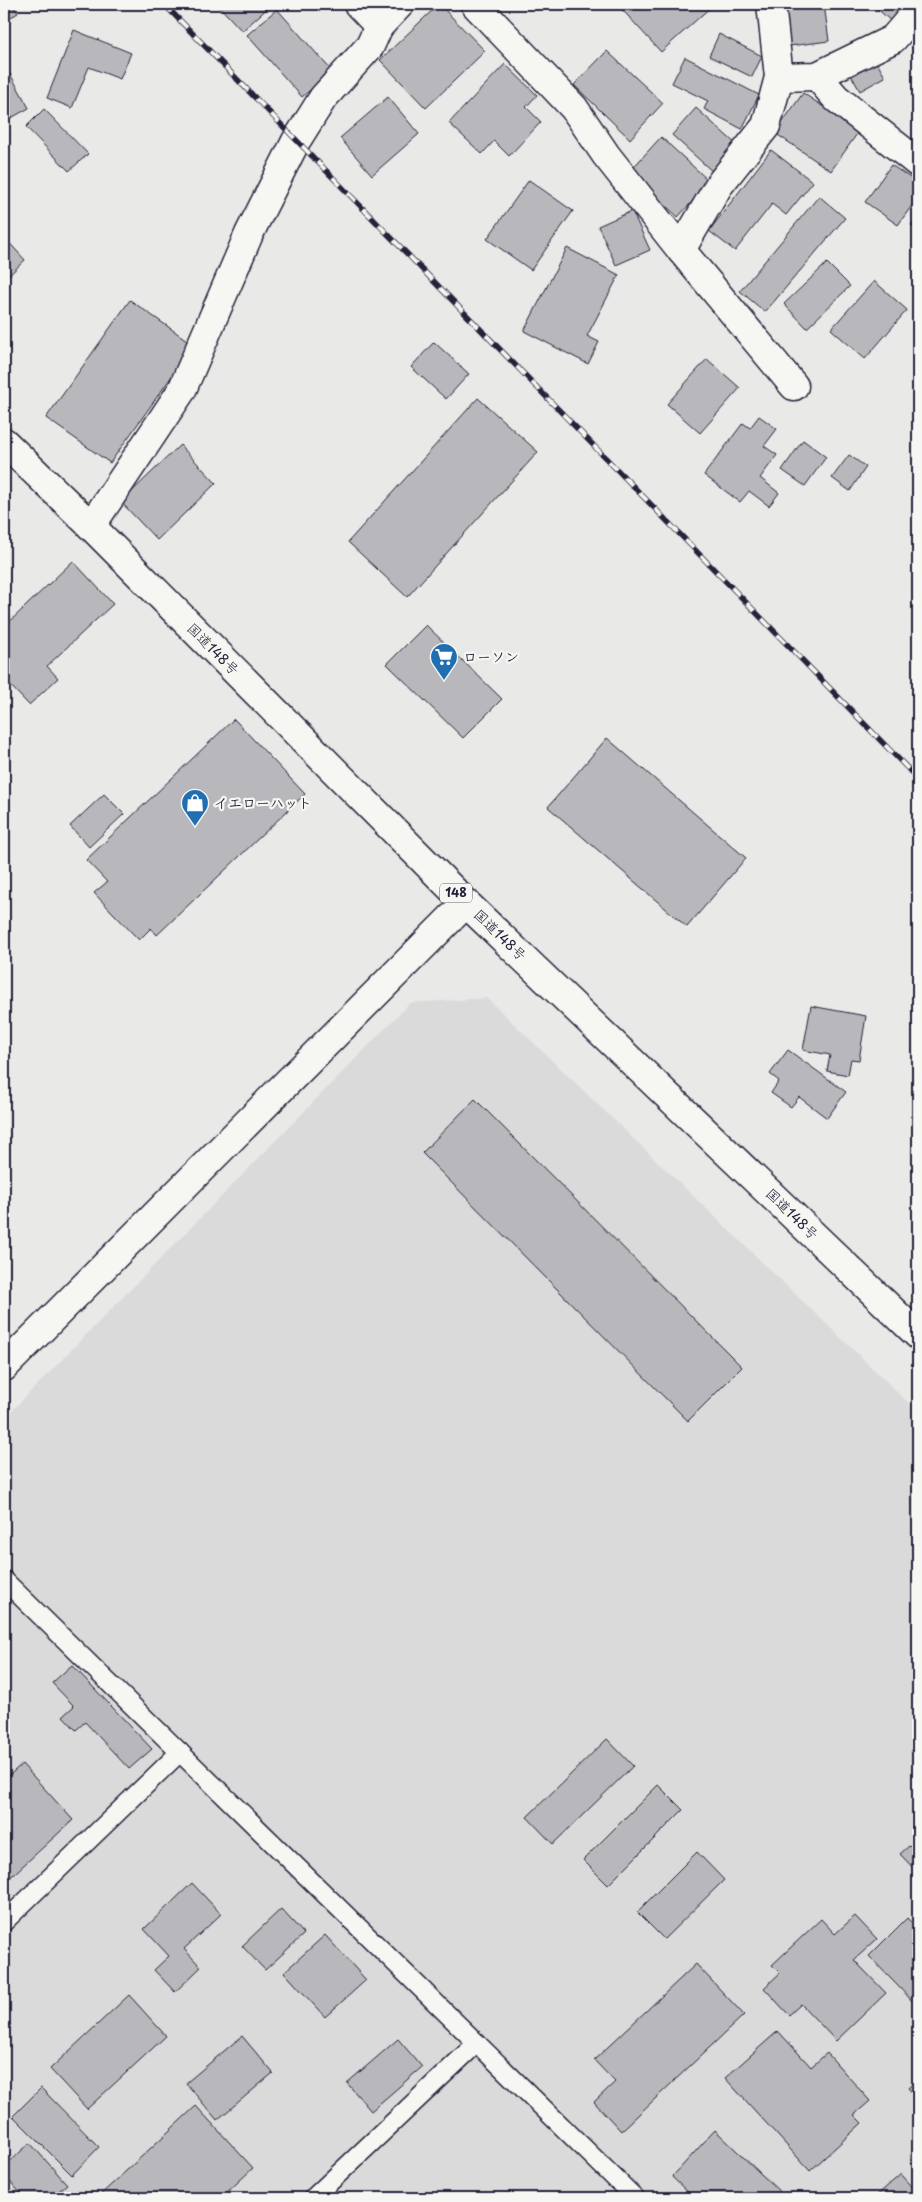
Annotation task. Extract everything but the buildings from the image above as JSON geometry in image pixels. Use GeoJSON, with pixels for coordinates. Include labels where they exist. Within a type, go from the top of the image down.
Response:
{"type":"FeatureCollection","features":[{"type":"Feature","properties":{"kind":"main road"},"geometry":{"type":"LineString","coordinates":[[358,4],[379,26]]}},
{"type":"Feature","properties":{"kind":"main road"},"geometry":{"type":"LineString","coordinates":[[91,526],[182,390],[249,234],[296,141],[323,98],[370,46],[379,26],[400,4]]}},
{"type":"Feature","properties":{"kind":"main road"},"geometry":{"type":"LineString","coordinates":[[475,4],[574,108],[606,155],[681,250],[794,386]]}},
{"type":"Feature","properties":{"kind":"main road"},"geometry":{"type":"LineString","coordinates":[[681,250],[720,186],[766,126],[779,77],[771,4]]}},
{"type":"Feature","properties":{"kind":"main road"},"geometry":{"type":"LineString","coordinates":[[779,77],[817,76],[893,39],[918,10]]}},
{"type":"Feature","properties":{"kind":"main road"},"geometry":{"type":"LineString","coordinates":[[817,76],[836,98],[918,163]]}},
{"type":"Feature","properties":{"kind":"main road","name":"国道148号"},"geometry":{"type":"LineString","coordinates":[[4,442],[91,526],[466,903],[918,1335]]}},
{"type":"Feature","properties":{"kind":"main road"},"geometry":{"type":"LineString","coordinates":[[4,1366],[466,903]]}},
{"type":"Feature","properties":{"kind":"lane"},"geometry":{"type":"LineString","coordinates":[[4,1580],[636,2198]]}},
{"type":"Feature","properties":{"kind":"lane"},"geometry":{"type":"LineString","coordinates":[[4,1922],[180,1752]]}},
{"type":"Feature","properties":{"kind":"lane"},"geometry":{"type":"LineString","coordinates":[[313,2198],[477,2043]]}},
{"type":"Feature","properties":{"kind":"shaded area"},"geometry":{"type":"Polygon","coordinates":[[[487,998],[918,1412],[918,2198],[4,2198],[4,1419],[410,1003],[487,998]]]}},
{"type":"Feature","properties":{"kind":"railway"},"geometry":{"type":"LineString","coordinates":[[164,4],[918,779]]}},
{"type":"Feature","properties":{"kind":"place","name":"ローソン"},"geometry":{"type":"Point","coordinates":[444,681]}},
{"type":"Feature","properties":{"kind":"place","name":"イエローハット"},"geometry":{"type":"Point","coordinates":[195,827]}}]}
